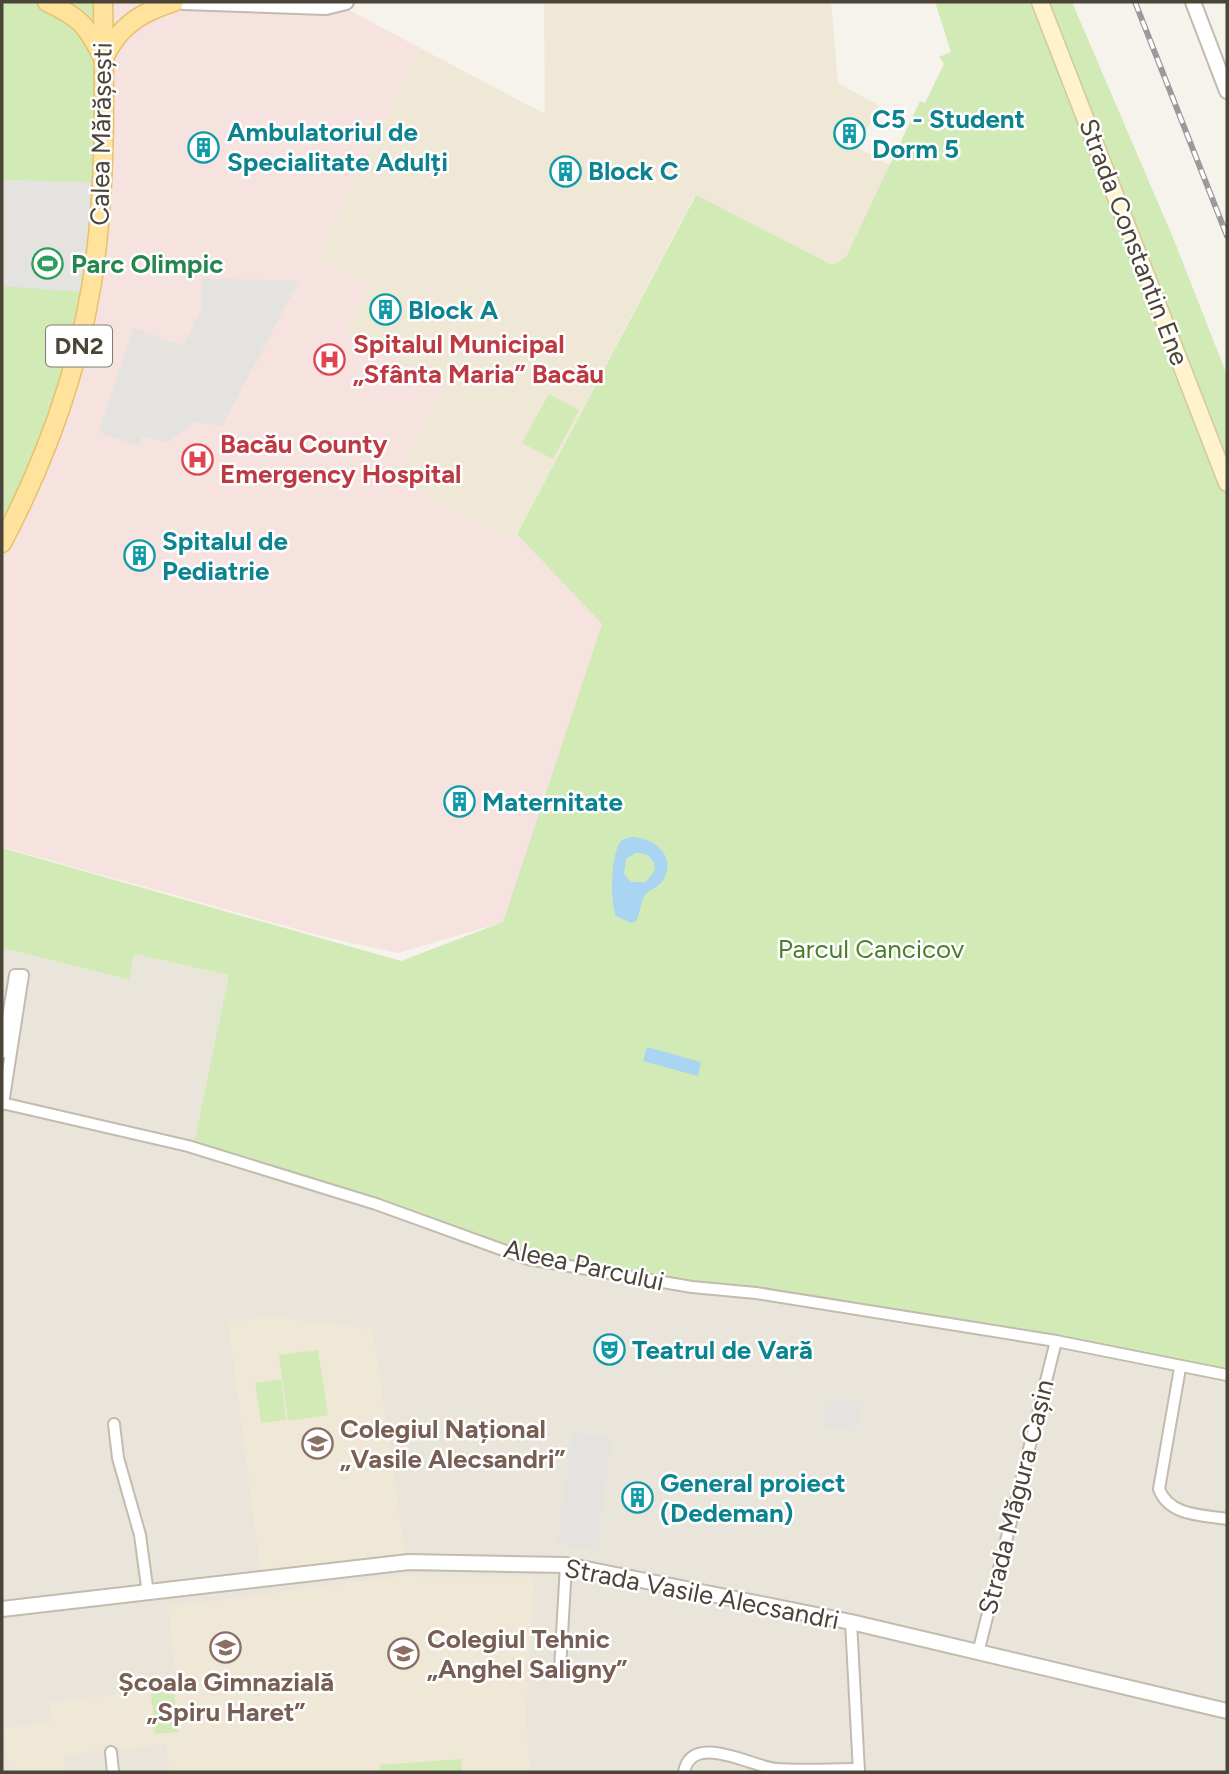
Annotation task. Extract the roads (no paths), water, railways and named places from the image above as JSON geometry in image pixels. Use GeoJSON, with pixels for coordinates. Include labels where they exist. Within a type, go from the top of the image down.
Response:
{"type":"FeatureCollection","features":[{"type":"Feature","properties":{"kind":"main road"},"geometry":{"type":"LineString","coordinates":[[47,2],[76,16],[87,27],[103,59]]}},
{"type":"Feature","properties":{"kind":"main road","name":"Calea Mărășești"},"geometry":{"type":"LineString","coordinates":[[2,543],[50,436],[87,312],[100,218],[103,2]]}},
{"type":"Feature","properties":{"kind":"main road"},"geometry":{"type":"LineString","coordinates":[[103,59],[111,43],[134,19],[173,2]]}},
{"type":"Feature","properties":{"kind":"main road","name":"Strada Constantin Ene"},"geometry":{"type":"LineString","coordinates":[[1040,2],[1227,483]]}},
{"type":"Feature","properties":{"kind":"street"},"geometry":{"type":"LineString","coordinates":[[183,2],[326,7],[342,2]]}},
{"type":"Feature","properties":{"kind":"street"},"geometry":{"type":"LineString","coordinates":[[1193,2],[1227,91]]}},
{"type":"Feature","properties":{"kind":"street"},"geometry":{"type":"LineString","coordinates":[[2,1053],[15,975],[23,975],[2,1103]]}},
{"type":"Feature","properties":{"kind":"street","name":"Aleea Parcului"},"geometry":{"type":"LineString","coordinates":[[2,1103],[188,1146],[376,1204],[528,1259],[692,1287],[756,1293],[1056,1341],[1180,1368],[1227,1375]]}},
{"type":"Feature","properties":{"kind":"street","name":"Strada Măgura Cașin"},"geometry":{"type":"LineString","coordinates":[[978,1653],[1056,1341]]}},
{"type":"Feature","properties":{"kind":"street"},"geometry":{"type":"LineString","coordinates":[[1180,1368],[1159,1489],[1169,1505],[1182,1511],[1227,1518]]}},
{"type":"Feature","properties":{"kind":"street"},"geometry":{"type":"LineString","coordinates":[[114,1424],[118,1458],[140,1535],[148,1594]]}},
{"type":"Feature","properties":{"kind":"street","name":"Strada Vasile Alecsandri"},"geometry":{"type":"LineString","coordinates":[[2,1609],[409,1562],[566,1565],[851,1622],[1227,1711]]}},
{"type":"Feature","properties":{"kind":"street"},"geometry":{"type":"LineString","coordinates":[[560,1670],[566,1565]]}},
{"type":"Feature","properties":{"kind":"street"},"geometry":{"type":"LineString","coordinates":[[684,1772],[685,1765],[696,1755],[724,1753],[775,1769],[859,1771],[851,1622]]}},
{"type":"Feature","properties":{"kind":"street"},"geometry":{"type":"LineString","coordinates":[[111,1752],[113,1772]]}},
{"type":"Feature","properties":{"kind":"water"},"geometry":{"type":"Polygon","coordinates":[[[631,837],[648,840],[666,856],[668,864],[663,880],[645,895],[636,921],[631,923],[616,916],[613,899],[613,866],[622,840],[631,837]],[[639,853],[626,859],[624,874],[631,882],[646,882],[655,870],[652,859],[639,853]]]}},
{"type":"Feature","properties":{"kind":"water"},"geometry":{"type":"Polygon","coordinates":[[[647,1047],[701,1062],[698,1076],[643,1061],[647,1047]]]}},
{"type":"Feature","properties":{"kind":"railway"},"geometry":{"type":"LineString","coordinates":[[1135,2],[1227,236]]}},
{"type":"Feature","properties":{"kind":"place","name":"C5 - Student Dorm 5"},"geometry":{"type":"Point","coordinates":[849,134]}},
{"type":"Feature","properties":{"kind":"place","name":"Ambulatoriul de Specialitate Adulți"},"geometry":{"type":"Point","coordinates":[204,147]}},
{"type":"Feature","properties":{"kind":"place","name":"Block C"},"geometry":{"type":"Point","coordinates":[565,171]}},
{"type":"Feature","properties":{"kind":"place","name":"Parc Olimpic"},"geometry":{"type":"Point","coordinates":[48,264]}},
{"type":"Feature","properties":{"kind":"place","name":"Block A"},"geometry":{"type":"Point","coordinates":[385,310]}},
{"type":"Feature","properties":{"kind":"place","name":"Spitalul Municipal „Sfânta Maria” Bacău"},"geometry":{"type":"Point","coordinates":[330,359]}},
{"type":"Feature","properties":{"kind":"place","name":"Bacău County Emergency Hospital"},"geometry":{"type":"Point","coordinates":[197,459]}},
{"type":"Feature","properties":{"kind":"place","name":"Spitalul de Pediatrie"},"geometry":{"type":"Point","coordinates":[139,556]}},
{"type":"Feature","properties":{"kind":"place","name":"Maternitate"},"geometry":{"type":"Point","coordinates":[459,802]}},
{"type":"Feature","properties":{"kind":"place","name":"Teatrul de Vară"},"geometry":{"type":"Point","coordinates":[609,1350]}},
{"type":"Feature","properties":{"kind":"place","name":"Colegiul Național „Vasile Alecsandri”"},"geometry":{"type":"Point","coordinates":[317,1444]}},
{"type":"Feature","properties":{"kind":"place","name":"General proiect (Dedeman)"},"geometry":{"type":"Point","coordinates":[637,1498]}},
{"type":"Feature","properties":{"kind":"place","name":"Școala Gimnazială „Spiru Haret”"},"geometry":{"type":"Point","coordinates":[226,1647]}},
{"type":"Feature","properties":{"kind":"place","name":"Colegiul Tehnic „Anghel Saligny”"},"geometry":{"type":"Point","coordinates":[404,1654]}},
{"type":"Feature","properties":{"kind":"park label","name":"Parcul Cancicov"},"geometry":{"type":"Point","coordinates":[871,949]}}]}
